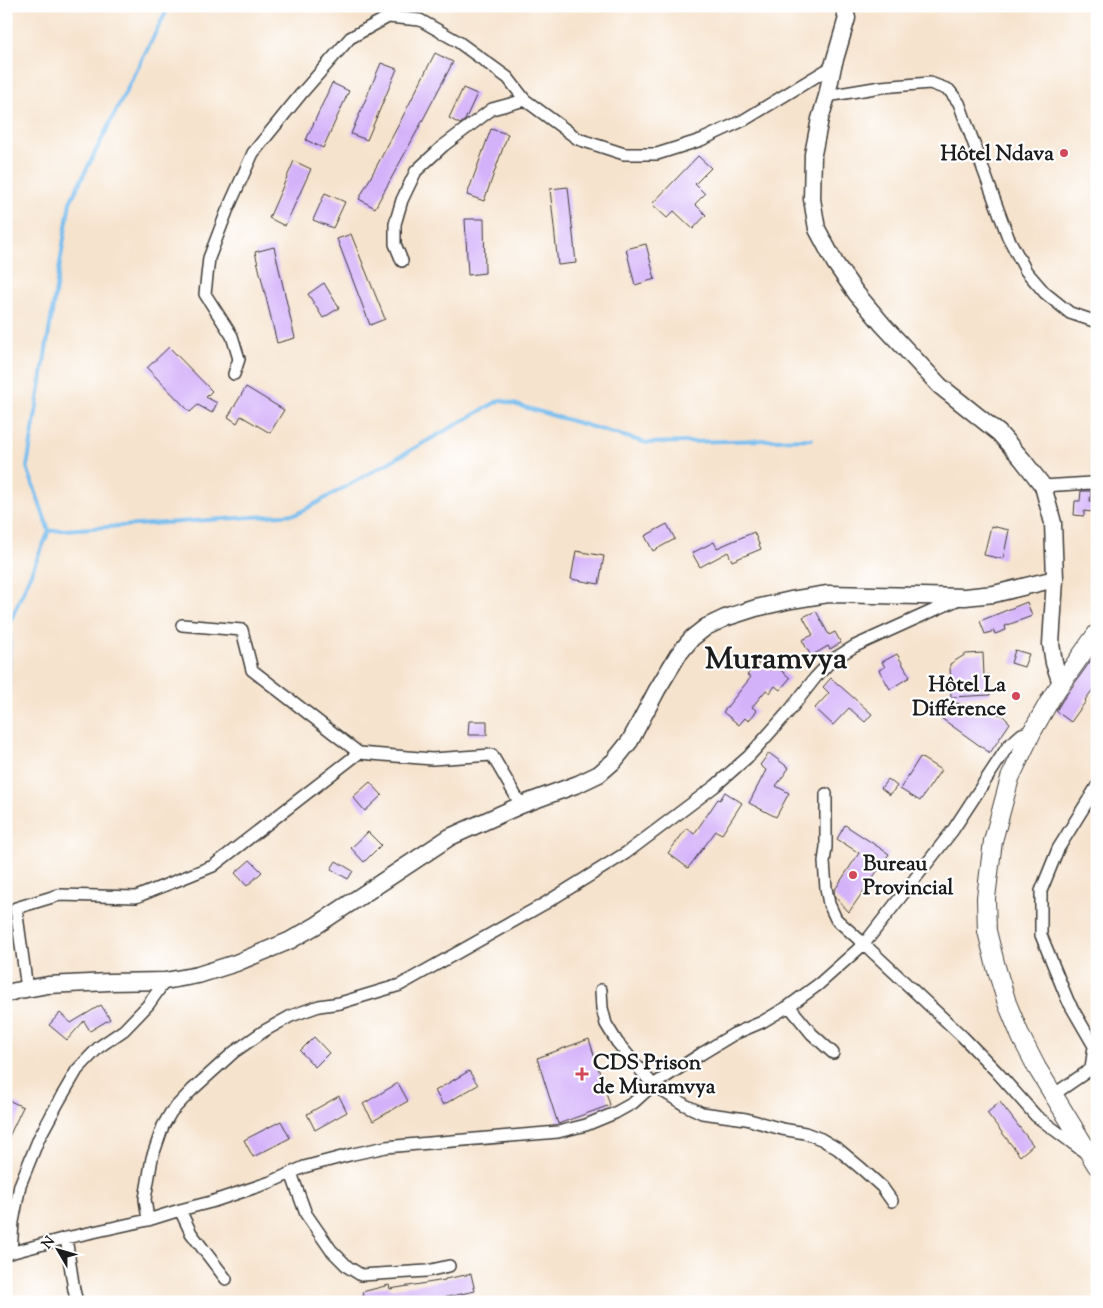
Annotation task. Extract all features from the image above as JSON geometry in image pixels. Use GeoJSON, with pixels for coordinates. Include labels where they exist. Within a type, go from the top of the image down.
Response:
{"type":"FeatureCollection","features":[{"type":"Feature","properties":{"kind":"main road"},"geometry":{"type":"LineString","coordinates":[[846,10],[813,154],[812,198],[817,229],[834,263],[883,325],[940,386],[999,433],[1043,486],[1053,524],[1055,579],[1051,644],[1054,663],[1061,683]]}},
{"type":"Feature","properties":{"kind":"main road"},"geometry":{"type":"LineString","coordinates":[[6,994],[57,984],[165,981],[236,963],[289,941],[318,925],[450,837],[521,805],[578,784],[599,774],[614,761],[630,742],[678,655],[692,638],[706,627],[725,618],[756,608],[828,594],[965,596],[994,594],[1055,579]]}},
{"type":"Feature","properties":{"kind":"main road"},"geometry":{"type":"LineString","coordinates":[[1093,1161],[1021,1037],[1007,1003],[987,931],[986,898],[993,841],[1010,778],[1033,730],[1061,683],[1097,633]]}},
{"type":"Feature","properties":{"kind":"street"},"geometry":{"type":"LineString","coordinates":[[234,374],[239,359],[232,336],[205,294],[209,258],[226,211],[253,153],[301,94],[350,38],[388,18],[420,20],[457,41],[508,78],[525,100],[578,139],[624,154],[657,154],[701,140],[744,120],[833,66]]}},
{"type":"Feature","properties":{"kind":"street"},"geometry":{"type":"LineString","coordinates":[[827,96],[881,87],[930,83],[949,90],[959,103],[1008,237],[1026,270],[1045,293],[1070,313],[1097,322]]}},
{"type":"Feature","properties":{"kind":"street"},"geometry":{"type":"LineString","coordinates":[[402,261],[395,244],[394,224],[402,200],[416,171],[443,146],[492,109],[525,100]]}},
{"type":"Feature","properties":{"kind":"street"},"geometry":{"type":"LineString","coordinates":[[1043,486],[1097,484]]}},
{"type":"Feature","properties":{"kind":"street"},"geometry":{"type":"LineString","coordinates":[[148,1220],[145,1199],[152,1158],[163,1126],[171,1112],[192,1090],[234,1052],[264,1031],[291,1016],[319,1006],[340,1003],[400,985],[577,884],[626,853],[715,786],[748,756],[832,660],[855,646],[965,596]]}},
{"type":"Feature","properties":{"kind":"street"},"geometry":{"type":"LineString","coordinates":[[182,625],[242,630],[252,670],[360,753],[432,759],[492,755],[521,805]]}},
{"type":"Feature","properties":{"kind":"street"},"geometry":{"type":"LineString","coordinates":[[165,981],[148,1005],[124,1030],[99,1047],[77,1070],[59,1101],[39,1138],[20,1185],[9,1253],[148,1220],[212,1202],[271,1182],[304,1167],[353,1154],[427,1143],[558,1132],[586,1125],[615,1114],[634,1103],[653,1085],[709,1049],[789,1006],[819,984],[864,944],[953,830],[1008,746],[1022,734],[1033,730]]}},
{"type":"Feature","properties":{"kind":"street"},"geometry":{"type":"LineString","coordinates":[[27,989],[16,908],[59,896],[136,897],[213,866],[360,753]]}},
{"type":"Feature","properties":{"kind":"street"},"geometry":{"type":"LineString","coordinates":[[1053,1094],[1091,1069],[1094,1046],[1068,1001],[1041,935],[1041,891],[1058,849],[1097,786]]}},
{"type":"Feature","properties":{"kind":"street"},"geometry":{"type":"LineString","coordinates":[[826,794],[824,862],[826,888],[829,904],[836,919],[962,1037],[997,1072],[1036,1116],[1093,1161]]}},
{"type":"Feature","properties":{"kind":"street"},"geometry":{"type":"LineString","coordinates":[[600,990],[606,1024],[617,1042],[653,1085],[685,1106],[702,1113],[746,1119],[821,1139],[838,1149],[862,1169],[882,1187],[892,1201]]}},
{"type":"Feature","properties":{"kind":"street"},"geometry":{"type":"LineString","coordinates":[[789,1006],[812,1034],[833,1053]]}},
{"type":"Feature","properties":{"kind":"street"},"geometry":{"type":"LineString","coordinates":[[291,1173],[306,1214],[330,1250],[348,1267],[360,1275],[427,1271],[449,1266]]}},
{"type":"Feature","properties":{"kind":"street"},"geometry":{"type":"LineString","coordinates":[[180,1210],[191,1233],[226,1279]]}},
{"type":"Feature","properties":{"kind":"street"},"geometry":{"type":"LineString","coordinates":[[66,1238],[77,1302]]}},
{"type":"Feature","properties":{"kind":"building"},"geometry":{"type":"Polygon","coordinates":[[[435,53],[453,62],[375,208],[359,199],[435,53]]]}},
{"type":"Feature","properties":{"kind":"building"},"geometry":{"type":"Polygon","coordinates":[[[381,63],[397,69],[367,140],[351,134],[381,63]]]}},
{"type":"Feature","properties":{"kind":"building"},"geometry":{"type":"Polygon","coordinates":[[[332,83],[349,91],[323,148],[306,140],[332,83]]]}},
{"type":"Feature","properties":{"kind":"building"},"geometry":{"type":"Polygon","coordinates":[[[463,88],[477,94],[465,120],[460,124],[449,118],[463,88]]]}},
{"type":"Feature","properties":{"kind":"building"},"geometry":{"type":"Polygon","coordinates":[[[491,129],[508,134],[484,201],[467,195],[491,129]]]}},
{"type":"Feature","properties":{"kind":"building"},"geometry":{"type":"Polygon","coordinates":[[[698,156],[711,168],[695,184],[705,194],[695,204],[706,215],[693,229],[674,211],[667,218],[652,204],[698,156]]]}},
{"type":"Feature","properties":{"kind":"building"},"geometry":{"type":"Polygon","coordinates":[[[294,161],[311,169],[285,226],[269,218],[294,161]]]}},
{"type":"Feature","properties":{"kind":"building"},"geometry":{"type":"Polygon","coordinates":[[[568,187],[576,263],[558,265],[550,189],[568,187]]]}},
{"type":"Feature","properties":{"kind":"building"},"geometry":{"type":"Polygon","coordinates":[[[325,193],[345,202],[333,228],[313,220],[325,193]]]}},
{"type":"Feature","properties":{"kind":"building"},"geometry":{"type":"Polygon","coordinates":[[[465,219],[484,219],[485,273],[468,275],[465,219]]]}},
{"type":"Feature","properties":{"kind":"building"},"geometry":{"type":"Polygon","coordinates":[[[351,234],[385,319],[370,325],[337,239],[351,234]]]}},
{"type":"Feature","properties":{"kind":"building"},"geometry":{"type":"Polygon","coordinates":[[[646,244],[655,279],[635,285],[626,249],[646,244]]]}},
{"type":"Feature","properties":{"kind":"building"},"geometry":{"type":"Polygon","coordinates":[[[274,247],[295,338],[277,343],[255,252],[274,247]]]}},
{"type":"Feature","properties":{"kind":"building"},"geometry":{"type":"Polygon","coordinates":[[[324,283],[339,308],[323,318],[308,294],[324,283]]]}},
{"type":"Feature","properties":{"kind":"building"},"geometry":{"type":"Polygon","coordinates":[[[169,347],[212,391],[206,397],[217,403],[212,413],[198,405],[190,412],[147,368],[169,347]]]}},
{"type":"Feature","properties":{"kind":"building"},"geometry":{"type":"Polygon","coordinates":[[[246,387],[284,410],[270,433],[241,416],[237,423],[228,417],[246,387]]]}},
{"type":"Feature","properties":{"kind":"building"},"geometry":{"type":"Polygon","coordinates":[[[1081,491],[1091,491],[1090,501],[1093,501],[1092,512],[1084,511],[1084,516],[1074,515],[1075,501],[1080,501],[1081,491]]]}},
{"type":"Feature","properties":{"kind":"building"},"geometry":{"type":"Polygon","coordinates":[[[667,524],[675,539],[653,551],[645,536],[667,524]]]}},
{"type":"Feature","properties":{"kind":"building"},"geometry":{"type":"Polygon","coordinates":[[[991,526],[1009,530],[1003,559],[984,555],[991,526]]]}},
{"type":"Feature","properties":{"kind":"building"},"geometry":{"type":"Polygon","coordinates":[[[754,532],[761,549],[732,561],[728,552],[700,567],[692,553],[714,542],[717,548],[754,532]]]}},
{"type":"Feature","properties":{"kind":"building"},"geometry":{"type":"Polygon","coordinates":[[[576,551],[604,556],[599,584],[571,579],[576,551]]]}},
{"type":"Feature","properties":{"kind":"building"},"geometry":{"type":"Polygon","coordinates":[[[1027,602],[1032,616],[1005,626],[1006,630],[995,634],[994,631],[985,634],[980,621],[1027,602]]]}},
{"type":"Feature","properties":{"kind":"building"},"geometry":{"type":"Polygon","coordinates":[[[816,611],[829,635],[835,632],[841,643],[830,649],[828,646],[811,656],[802,640],[813,635],[803,617],[816,611]]]}},
{"type":"Feature","properties":{"kind":"building"},"geometry":{"type":"Polygon","coordinates":[[[1015,650],[1029,654],[1024,667],[1011,663],[1015,650]]]}},
{"type":"Feature","properties":{"kind":"building"},"geometry":{"type":"Polygon","coordinates":[[[1097,652],[1097,684],[1071,722],[1056,711],[1097,652]]]}},
{"type":"Feature","properties":{"kind":"building"},"geometry":{"type":"Polygon","coordinates":[[[983,653],[984,676],[989,675],[990,695],[951,697],[950,664],[966,654],[983,653]]]}},
{"type":"Feature","properties":{"kind":"building"},"geometry":{"type":"Polygon","coordinates":[[[897,654],[910,677],[890,689],[879,670],[885,667],[882,662],[897,654]]]}},
{"type":"Feature","properties":{"kind":"building"},"geometry":{"type":"Polygon","coordinates":[[[770,661],[790,678],[780,690],[775,686],[770,693],[766,690],[752,707],[757,711],[748,721],[745,718],[739,725],[723,712],[751,677],[747,675],[757,663],[764,668],[770,661]]]}},
{"type":"Feature","properties":{"kind":"building"},"geometry":{"type":"Polygon","coordinates":[[[831,678],[872,714],[865,722],[849,708],[833,725],[815,708],[829,693],[823,687],[831,678]]]}},
{"type":"Feature","properties":{"kind":"building"},"geometry":{"type":"Polygon","coordinates":[[[949,701],[1002,715],[1010,723],[990,753],[941,718],[949,701]]]}},
{"type":"Feature","properties":{"kind":"building"},"geometry":{"type":"Polygon","coordinates":[[[469,721],[487,721],[487,735],[468,735],[469,721]]]}},
{"type":"Feature","properties":{"kind":"building"},"geometry":{"type":"Polygon","coordinates":[[[769,753],[789,768],[776,786],[789,793],[776,817],[749,803],[766,770],[760,765],[769,753]]]}},
{"type":"Feature","properties":{"kind":"building"},"geometry":{"type":"Polygon","coordinates":[[[920,757],[941,770],[920,801],[900,789],[920,757]]]}},
{"type":"Feature","properties":{"kind":"building"},"geometry":{"type":"Polygon","coordinates":[[[888,779],[897,786],[890,795],[881,788],[888,779]]]}},
{"type":"Feature","properties":{"kind":"building"},"geometry":{"type":"Polygon","coordinates":[[[370,782],[382,795],[365,811],[353,797],[370,782]]]}},
{"type":"Feature","properties":{"kind":"building"},"geometry":{"type":"Polygon","coordinates":[[[725,792],[742,803],[722,834],[716,831],[688,868],[668,853],[687,828],[694,834],[725,792]]]}},
{"type":"Feature","properties":{"kind":"building"},"geometry":{"type":"Polygon","coordinates":[[[845,825],[889,854],[849,912],[835,897],[834,891],[859,853],[837,839],[845,825]]]}},
{"type":"Feature","properties":{"kind":"building"},"geometry":{"type":"Polygon","coordinates":[[[368,832],[381,845],[364,862],[351,848],[368,832]]]}},
{"type":"Feature","properties":{"kind":"building"},"geometry":{"type":"Polygon","coordinates":[[[250,860],[262,872],[247,886],[235,873],[250,860]]]}},
{"type":"Feature","properties":{"kind":"building"},"geometry":{"type":"Polygon","coordinates":[[[336,861],[353,871],[348,879],[331,869],[336,861]]]}},
{"type":"Feature","properties":{"kind":"building"},"geometry":{"type":"Polygon","coordinates":[[[101,1005],[110,1019],[90,1031],[84,1021],[67,1040],[49,1025],[60,1013],[71,1023],[101,1005]]]}},
{"type":"Feature","properties":{"kind":"building"},"geometry":{"type":"Polygon","coordinates":[[[314,1037],[329,1053],[315,1067],[300,1051],[314,1037]]]}},
{"type":"Feature","properties":{"kind":"building"},"geometry":{"type":"Polygon","coordinates":[[[589,1039],[610,1105],[558,1124],[537,1058],[589,1039]]]}},
{"type":"Feature","properties":{"kind":"building"},"geometry":{"type":"Polygon","coordinates":[[[469,1071],[478,1085],[443,1105],[435,1091],[469,1071]]]}},
{"type":"Feature","properties":{"kind":"building"},"geometry":{"type":"Polygon","coordinates":[[[398,1083],[408,1101],[373,1121],[363,1104],[398,1083]]]}},
{"type":"Feature","properties":{"kind":"building"},"geometry":{"type":"Polygon","coordinates":[[[339,1096],[347,1112],[315,1130],[307,1114],[339,1096]]]}},
{"type":"Feature","properties":{"kind":"building"},"geometry":{"type":"Polygon","coordinates":[[[6,1099],[23,1107],[6,1143],[6,1099]]]}},
{"type":"Feature","properties":{"kind":"building"},"geometry":{"type":"Polygon","coordinates":[[[1000,1102],[1033,1145],[1020,1156],[987,1113],[1000,1102]]]}},
{"type":"Feature","properties":{"kind":"building"},"geometry":{"type":"Polygon","coordinates":[[[281,1121],[290,1138],[253,1157],[244,1140],[281,1121]]]}},
{"type":"Feature","properties":{"kind":"building"},"geometry":{"type":"Polygon","coordinates":[[[471,1274],[475,1291],[433,1300],[433,1302],[365,1302],[362,1292],[389,1285],[390,1289],[471,1274]]]}},
{"type":"Feature","properties":{"kind":"waterway"},"geometry":{"type":"LineString","coordinates":[[6,700],[8,700],[10,622],[49,531],[27,467],[70,202],[169,6]]}},
{"type":"Feature","properties":{"kind":"waterway"},"geometry":{"type":"LineString","coordinates":[[49,531],[297,514],[500,400],[647,443],[812,439]]}},
{"type":"Feature","properties":{"kind":"place","name":"Hôtel Ndava"},"geometry":{"type":"Point","coordinates":[1064,153]}},
{"type":"Feature","properties":{"kind":"place","name":"Hôtel La Différence"},"geometry":{"type":"Point","coordinates":[1016,696]}},
{"type":"Feature","properties":{"kind":"place","name":"Bureau Provincial"},"geometry":{"type":"Point","coordinates":[853,875]}},
{"type":"Feature","properties":{"kind":"place","name":"CDS Prison de Muramvya"},"geometry":{"type":"Point","coordinates":[582,1074]}},
{"type":"Feature","properties":{"kind":"district","name":"Muramvya"},"geometry":{"type":"Point","coordinates":[776,657]}}]}
